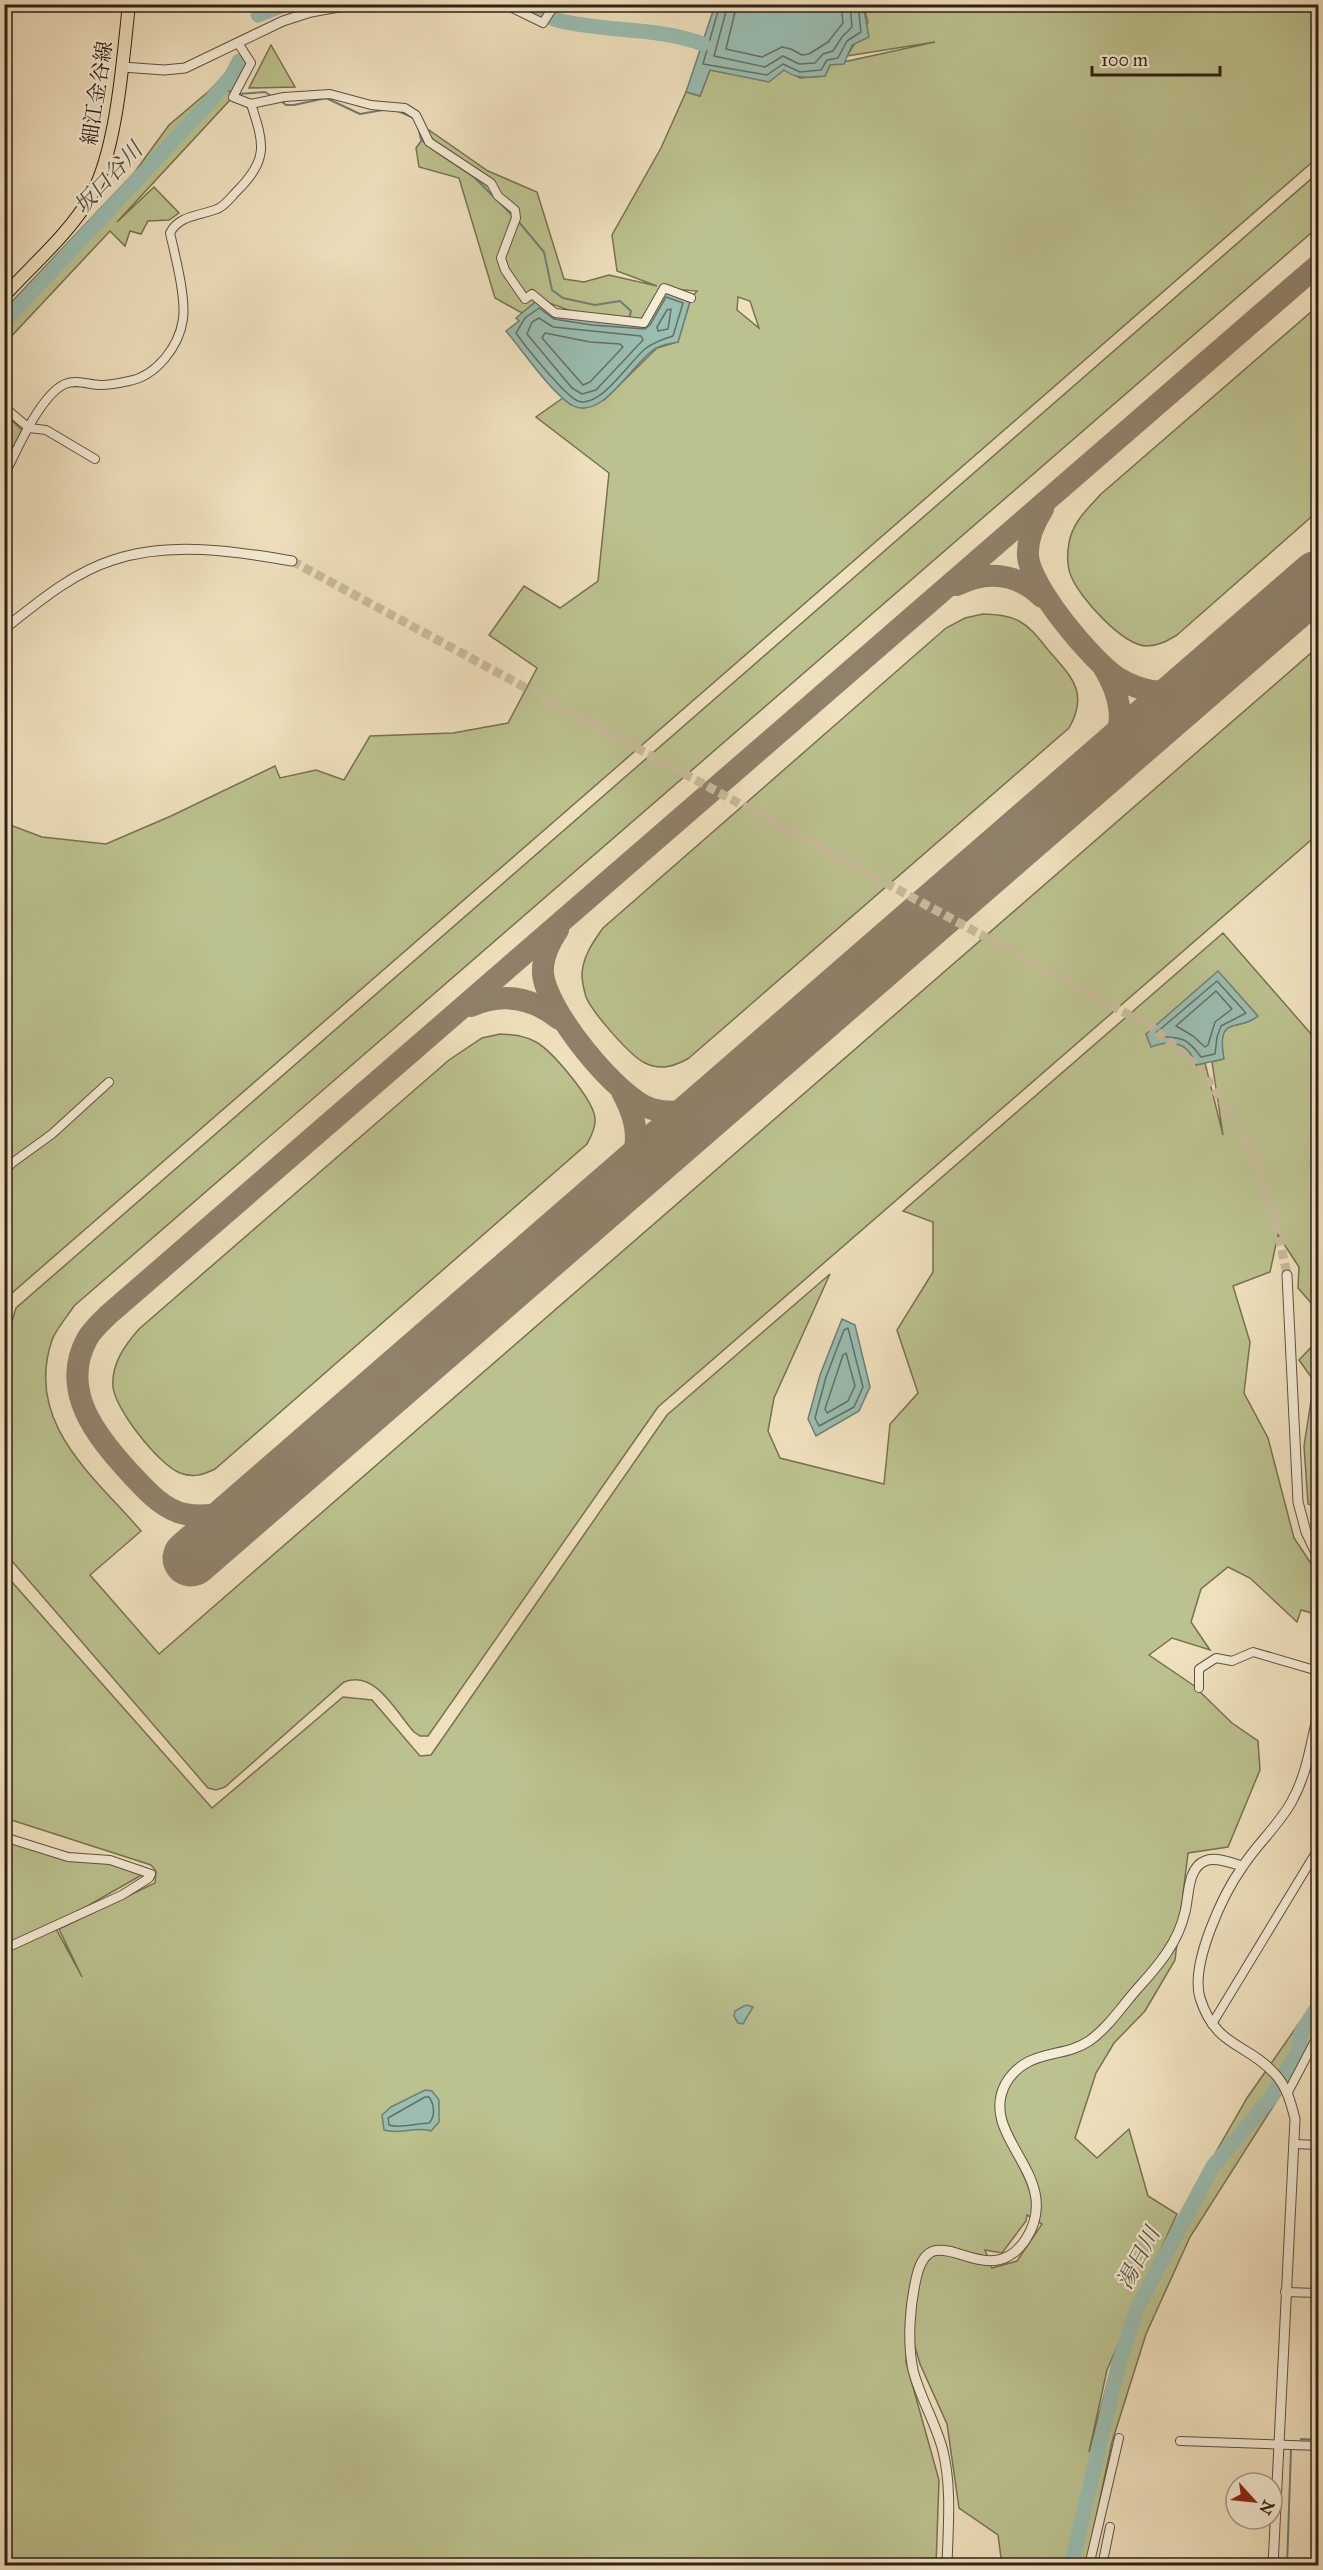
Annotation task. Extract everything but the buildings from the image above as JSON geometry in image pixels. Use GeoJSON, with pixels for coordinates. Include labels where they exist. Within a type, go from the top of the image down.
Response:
{"type":"FeatureCollection","features":[{"type":"Feature","properties":{"kind":"main road","name":"細江金谷線"},"geometry":{"type":"LineString","coordinates":[[4,296],[77,217],[92,195],[106,163],[122,67],[129,4]]}},
{"type":"Feature","properties":{"kind":"street"},"geometry":{"type":"LineString","coordinates":[[122,67],[164,70],[185,68],[283,21],[311,12],[355,4]]}},
{"type":"Feature","properties":{"kind":"street"},"geometry":{"type":"LineString","coordinates":[[492,4],[510,7],[543,23],[555,4]]}},
{"type":"Feature","properties":{"kind":"street"},"geometry":{"type":"LineString","coordinates":[[238,42],[251,63],[233,97],[251,104],[280,98],[330,94],[371,105],[405,108],[416,115],[429,142],[491,183],[498,196],[515,210],[516,218],[501,258],[505,270],[525,299],[532,294],[555,313],[592,320],[644,323],[664,288],[691,298]]}},
{"type":"Feature","properties":{"kind":"street"},"geometry":{"type":"LineString","coordinates":[[4,476],[29,428],[50,396],[64,384],[79,382],[100,385],[132,381],[151,372],[166,358],[183,319],[177,263],[170,233],[180,220],[220,208],[254,175],[262,155],[263,143],[251,104]]}},
{"type":"Feature","properties":{"kind":"street"},"geometry":{"type":"LineString","coordinates":[[4,407],[29,428],[46,430],[95,459]]}},
{"type":"Feature","properties":{"kind":"street"},"geometry":{"type":"LineString","coordinates":[[4,629],[44,597],[113,560],[149,552],[182,550],[216,551],[292,561]]}},
{"type":"Feature","properties":{"kind":"street"},"geometry":{"type":"LineString","coordinates":[[4,1172],[12,1163],[52,1134],[109,1082]]}},
{"type":"Feature","properties":{"kind":"street"},"geometry":{"type":"LineString","coordinates":[[1287,1275],[1298,1502],[1306,1532],[1318,1557]]}},
{"type":"Feature","properties":{"kind":"street"},"geometry":{"type":"LineString","coordinates":[[1199,1688],[1199,1670],[1216,1658],[1232,1661],[1253,1652],[1318,1671]]}},
{"type":"Feature","properties":{"kind":"street"},"geometry":{"type":"LineString","coordinates":[[1273,2565],[1295,2119],[1286,2092],[1265,2066],[1227,2041],[1212,2024],[1199,1994],[1200,1966],[1220,1905],[1242,1866],[1292,1800],[1309,1756],[1318,1714]]}},
{"type":"Feature","properties":{"kind":"street"},"geometry":{"type":"LineString","coordinates":[[1309,1756],[1318,1761]]}},
{"type":"Feature","properties":{"kind":"street"},"geometry":{"type":"LineString","coordinates":[[4,1837],[68,1857],[110,1860],[151,1874],[149,1878],[122,1895],[4,1949]]}},
{"type":"Feature","properties":{"kind":"street"},"geometry":{"type":"LineString","coordinates":[[1212,2024],[1317,1852]]}},
{"type":"Feature","properties":{"kind":"street"},"geometry":{"type":"LineString","coordinates":[[947,2565],[949,2519],[946,2467],[939,2437],[914,2370],[911,2350],[911,2305],[917,2272],[927,2255],[939,2250],[993,2262],[1015,2254],[1034,2223],[1037,2200],[1033,2183],[1007,2135],[999,2109],[1006,2084],[1028,2062],[1049,2053],[1077,2048],[1100,2032],[1166,1955],[1182,1923],[1191,1877],[1197,1867],[1205,1860],[1242,1866]]}},
{"type":"Feature","properties":{"kind":"street"},"geometry":{"type":"LineString","coordinates":[[1286,2092],[1318,2035]]}},
{"type":"Feature","properties":{"kind":"street"},"geometry":{"type":"LineString","coordinates":[[1295,2144],[1318,2145]]}},
{"type":"Feature","properties":{"kind":"street"},"geometry":{"type":"LineString","coordinates":[[1285,2292],[1318,2293]]}},
{"type":"Feature","properties":{"kind":"street"},"geometry":{"type":"LineString","coordinates":[[1089,2565],[1119,2438]]}},
{"type":"Feature","properties":{"kind":"street"},"geometry":{"type":"LineString","coordinates":[[1180,2440],[1318,2446]]}},
{"type":"Feature","properties":{"kind":"street"},"geometry":{"type":"LineString","coordinates":[[1102,2565],[1110,2527]]}},
{"type":"Feature","properties":{"kind":"green space"},"geometry":{"type":"Polygon","coordinates":[[[863,5],[1318,5],[1318,157],[5,1299],[4,894],[9,884],[5,876],[5,823],[42,837],[106,844],[171,816],[275,766],[280,778],[316,770],[344,780],[370,736],[453,733],[508,723],[537,668],[489,635],[524,586],[560,608],[598,581],[609,473],[536,417],[563,398],[571,405],[604,400],[657,348],[678,342],[691,298],[697,291],[664,288],[638,323],[592,319],[539,299],[522,313],[495,298],[459,178],[419,167],[416,148],[429,130],[488,171],[537,192],[564,279],[584,282],[609,275],[657,286],[617,271],[612,235],[661,148],[686,92],[700,96],[710,70],[769,81],[784,69],[800,78],[825,76],[830,65],[935,42],[847,56],[868,22],[863,5]],[[738,297],[737,310],[759,328],[750,301],[738,297]]]}},
{"type":"Feature","properties":{"kind":"green space"},"geometry":{"type":"Polygon","coordinates":[[[271,45],[295,87],[249,88],[271,45]]]}},
{"type":"Feature","properties":{"kind":"green space"},"geometry":{"type":"Polygon","coordinates":[[[235,64],[245,67],[229,101],[117,222],[154,187],[179,213],[169,220],[148,221],[141,234],[130,231],[125,246],[110,231],[5,343],[5,309],[134,173],[169,125],[209,91],[235,64]]]}},
{"type":"Feature","properties":{"kind":"green space"},"geometry":{"type":"Polygon","coordinates":[[[1318,173],[1318,227],[74,1306],[59,1327],[52,1340],[46,1370],[47,1397],[55,1422],[68,1446],[84,1468],[141,1531],[90,1575],[159,1654],[1318,647],[1318,834],[658,1407],[428,1736],[420,1736],[414,1732],[375,1687],[355,1680],[344,1682],[225,1787],[216,1790],[208,1788],[5,1553],[4,1347],[16,1308],[1318,173]]]}},
{"type":"Feature","properties":{"kind":"green space"},"geometry":{"type":"Polygon","coordinates":[[[1318,306],[1318,511],[1177,635],[1151,646],[1137,644],[1126,638],[1092,607],[1071,576],[1068,547],[1077,522],[1101,494],[1318,306]]]}},
{"type":"Feature","properties":{"kind":"green space"},"geometry":{"type":"Polygon","coordinates":[[[5,414],[22,430],[5,464],[5,414]]]}},
{"type":"Feature","properties":{"kind":"green space"},"geometry":{"type":"Polygon","coordinates":[[[983,614],[1006,616],[1024,624],[1036,634],[1065,669],[1078,695],[1075,716],[1069,728],[689,1058],[662,1067],[638,1059],[604,1023],[585,994],[582,974],[584,961],[603,928],[946,628],[965,618],[983,614]]]}},
{"type":"Feature","properties":{"kind":"green space"},"geometry":{"type":"Polygon","coordinates":[[[1223,933],[1312,1035],[1318,1031],[1318,1311],[1298,1288],[1299,1267],[1278,1235],[1270,1272],[1233,1286],[1250,1342],[1244,1393],[1268,1438],[1294,1538],[1318,1574],[1318,1615],[1301,1610],[1297,1622],[1250,1578],[1228,1567],[1201,1589],[1191,1622],[1210,1650],[1172,1638],[1149,1655],[1193,1685],[1232,1723],[1258,1741],[1260,1770],[1228,1847],[1188,1853],[1175,1960],[1145,2011],[1114,2043],[1096,2073],[1075,2138],[1097,2158],[1129,2129],[1148,2196],[1177,2214],[1142,2290],[1189,2199],[1247,2098],[1318,1996],[1318,2030],[1295,2072],[1190,2237],[1146,2334],[1112,2442],[1086,2565],[1002,2565],[998,2535],[959,2508],[947,2424],[920,2364],[908,2323],[906,2362],[939,2480],[936,2565],[5,2565],[5,1841],[24,1842],[147,1872],[54,1925],[82,1977],[59,1929],[155,1883],[156,1871],[151,1865],[5,1818],[4,1573],[212,1808],[343,1697],[372,1700],[420,1756],[431,1755],[667,1415],[830,1274],[774,1398],[768,1431],[780,1458],[884,1484],[890,1424],[918,1393],[897,1330],[933,1272],[933,1222],[903,1211],[1223,933]],[[1258,1016],[1164,1042],[1184,1048],[1191,1054],[1196,1065],[1205,1063],[1223,1135],[1212,1062],[1223,1059],[1223,1035],[1226,1030],[1258,1016]],[[1027,2215],[1026,2221],[1002,2253],[985,2250],[992,2268],[1017,2261],[1042,2224],[1027,2215]],[[1128,2323],[1107,2370],[1089,2452],[1113,2362],[1128,2323]]]}},
{"type":"Feature","properties":{"kind":"green space"},"geometry":{"type":"Polygon","coordinates":[[[500,1034],[523,1037],[536,1042],[552,1055],[571,1076],[587,1099],[595,1118],[594,1128],[587,1144],[215,1469],[194,1476],[185,1475],[171,1468],[139,1435],[121,1409],[116,1397],[113,1387],[114,1370],[129,1342],[139,1329],[449,1060],[482,1038],[500,1034]]]}},
{"type":"Feature","properties":{"kind":"green space"},"geometry":{"type":"Polygon","coordinates":[[[1318,1340],[1318,1507],[1308,1504],[1304,1446],[1314,1381],[1299,1360],[1318,1340]]]}},
{"type":"Feature","properties":{"kind":"water"},"geometry":{"type":"Polygon","coordinates":[[[715,5],[863,5],[869,37],[852,45],[844,64],[830,65],[825,76],[798,77],[784,70],[769,82],[710,70],[700,96],[686,92],[715,5]]]}},
{"type":"Feature","properties":{"kind":"water"},"geometry":{"type":"Polygon","coordinates":[[[664,288],[691,298],[678,342],[656,348],[616,389],[593,406],[582,408],[562,398],[506,331],[519,321],[516,318],[539,299],[555,313],[644,323],[664,288]]]}},
{"type":"Feature","properties":{"kind":"water"},"geometry":{"type":"Polygon","coordinates":[[[1218,971],[1258,1016],[1226,1030],[1222,1045],[1224,1059],[1196,1065],[1189,1051],[1179,1044],[1166,1043],[1151,1047],[1146,1034],[1218,971]]]}},
{"type":"Feature","properties":{"kind":"water"},"geometry":{"type":"Polygon","coordinates":[[[842,1319],[855,1325],[870,1387],[859,1411],[816,1436],[808,1419],[820,1375],[842,1319]]]}},
{"type":"Feature","properties":{"kind":"water"},"geometry":{"type":"Polygon","coordinates":[[[746,2005],[753,2007],[743,2024],[738,2023],[734,2016],[735,2011],[746,2005]]]}},
{"type":"Feature","properties":{"kind":"water"},"geometry":{"type":"Polygon","coordinates":[[[425,2090],[432,2091],[439,2100],[439,2122],[431,2131],[384,2130],[382,2115],[391,2107],[425,2090]]]}},
{"type":"Feature","properties":{"kind":"waterway"},"geometry":{"type":"LineString","coordinates":[[258,15],[286,4]]}},
{"type":"Feature","properties":{"kind":"waterway"},"geometry":{"type":"LineString","coordinates":[[523,4],[561,21],[651,32],[703,44]]}},
{"type":"Feature","properties":{"kind":"waterway","name":"坂口谷川"},"geometry":{"type":"LineString","coordinates":[[4,322],[204,108],[232,75],[239,61]]}},
{"type":"Feature","properties":{"kind":"waterway","name":"坂口谷川"},"geometry":{"type":"LineString","coordinates":[[175,139],[224,90],[233,92]]}},
{"type":"Feature","properties":{"kind":"waterway"},"geometry":{"type":"LineString","coordinates":[[238,94],[265,92],[273,97]]}},
{"type":"Feature","properties":{"kind":"waterway"},"geometry":{"type":"LineString","coordinates":[[281,101],[286,105],[294,105],[326,98],[360,114],[383,110]]}},
{"type":"Feature","properties":{"kind":"waterway"},"geometry":{"type":"LineString","coordinates":[[398,111],[414,118]]}},
{"type":"Feature","properties":{"kind":"waterway"},"geometry":{"type":"LineString","coordinates":[[418,126],[421,139],[427,145]]}},
{"type":"Feature","properties":{"kind":"waterway"},"geometry":{"type":"LineString","coordinates":[[431,148],[474,177],[512,215]]}},
{"type":"Feature","properties":{"kind":"waterway"},"geometry":{"type":"LineString","coordinates":[[518,221],[544,252],[552,290],[563,298],[595,305],[620,301],[631,311],[629,319]]}},
{"type":"Feature","properties":{"kind":"waterway","name":"湯日川"},"geometry":{"type":"LineString","coordinates":[[1071,2566],[1119,2363],[1137,2308],[1213,2166],[1270,2099],[1298,2052],[1301,2033],[1318,2006]]}},
{"type":"Feature","properties":{"kind":"waterway"},"geometry":{"type":"LineString","coordinates":[[1301,2439],[1318,2440]]}},
{"type":"Feature","properties":{"kind":"waterway"},"geometry":{"type":"LineString","coordinates":[[1287,2566],[1291,2450]]}},
{"type":"Feature","properties":{"kind":"taxiway"},"geometry":{"type":"LineString","coordinates":[[256,1501],[222,1513],[195,1515],[177,1512],[148,1492],[105,1444],[86,1412],[80,1395],[77,1377],[79,1358],[94,1329],[1318,265]]}},
{"type":"Feature","properties":{"kind":"taxiway"},"geometry":{"type":"LineString","coordinates":[[1043,509],[1030,537],[1028,556],[1031,569],[1050,604],[1093,656],[1118,678],[1152,691],[1174,690],[1208,674]]}},
{"type":"Feature","properties":{"kind":"taxiway"},"geometry":{"type":"LineString","coordinates":[[957,585],[979,577],[1001,576],[1022,583],[1042,597]]}},
{"type":"Feature","properties":{"kind":"taxiway"},"geometry":{"type":"LineString","coordinates":[[1097,771],[1113,746],[1120,721],[1117,695],[1104,668]]}},
{"type":"Feature","properties":{"kind":"taxiway"},"geometry":{"type":"LineString","coordinates":[[558,930],[549,945],[544,961],[543,973],[547,989],[569,1029],[603,1071],[621,1089],[652,1109],[670,1112],[687,1111],[719,1099]]}},
{"type":"Feature","properties":{"kind":"taxiway"},"geometry":{"type":"LineString","coordinates":[[471,1006],[494,999],[517,999],[538,1006],[559,1019]]}},
{"type":"Feature","properties":{"kind":"taxiway"},"geometry":{"type":"LineString","coordinates":[[609,1195],[627,1170],[635,1146],[634,1121],[622,1092]]}},
{"type":"Feature","properties":{"kind":"runway"},"geometry":{"type":"LineString","coordinates":[[191,1558],[1318,579]]}},
{"type":"Feature","properties":{"kind":"tunnel"},"geometry":{"type":"LineString","coordinates":[[292,561],[1153,1028],[1200,1071],[1236,1124],[1267,1197],[1287,1275]]}}]}
